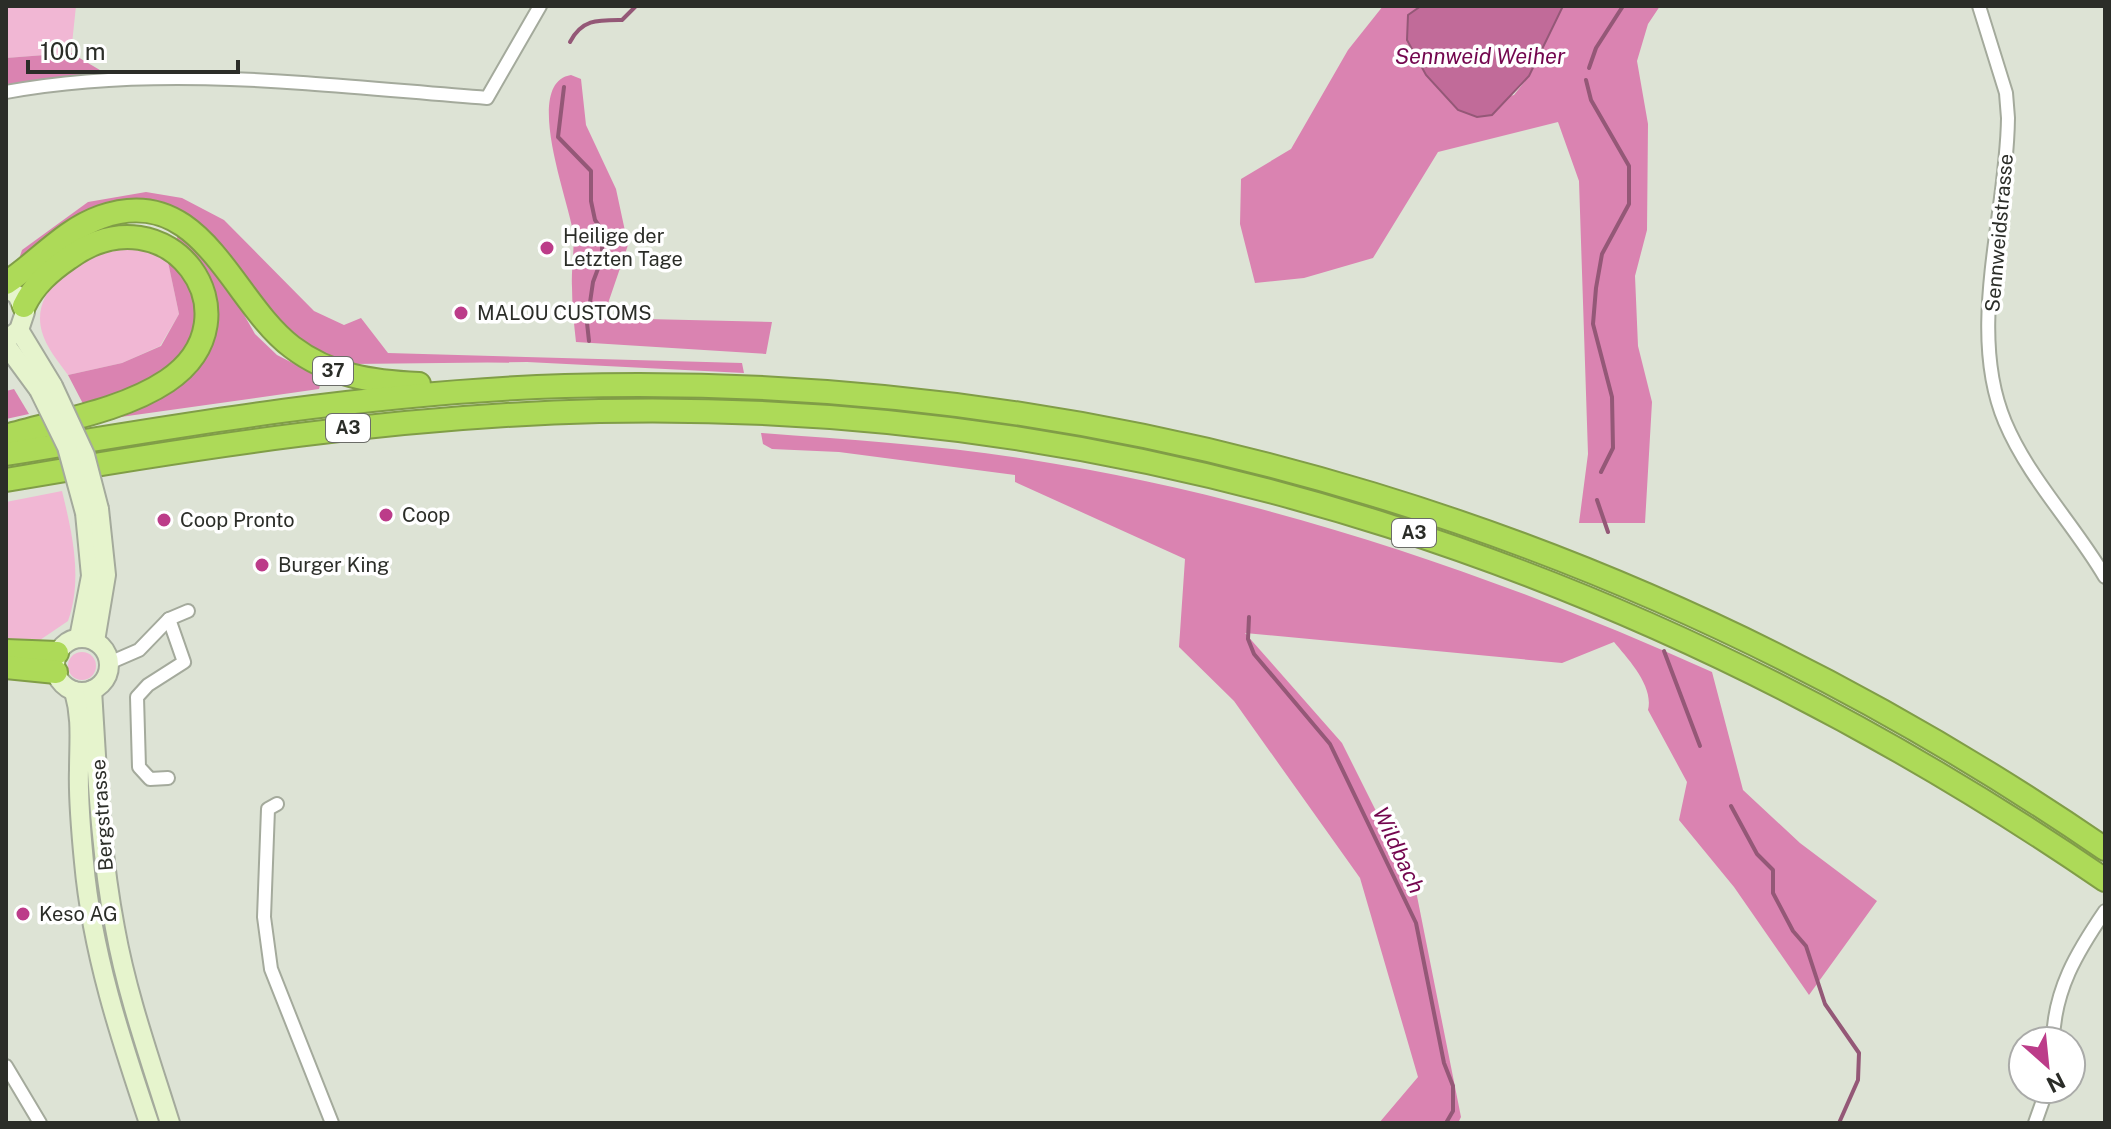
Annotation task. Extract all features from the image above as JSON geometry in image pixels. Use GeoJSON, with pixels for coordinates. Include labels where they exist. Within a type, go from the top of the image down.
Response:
{"type":"FeatureCollection","features":[{"type":"Feature","properties":{"kind":"highway","name":"37"},"geometry":{"type":"LineString","coordinates":[[6,286],[86,224],[115,213],[149,213],[175,221],[197,235],[280,337],[329,369],[388,382],[544,387]]}},
{"type":"Feature","properties":{"kind":"highway"},"geometry":{"type":"LineString","coordinates":[[6,436],[126,399],[167,380],[196,350],[204,328],[206,308],[200,283],[184,259],[158,241],[130,235],[105,239],[73,254],[37,285],[24,306]]}},
{"type":"Feature","properties":{"kind":"highway","name":"A3"},"geometry":{"type":"LineString","coordinates":[[6,454],[331,404],[544,387],[739,387],[966,406],[1147,436],[1339,483],[1558,557],[1738,635],[1927,736],[2105,849]]}},
{"type":"Feature","properties":{"kind":"highway","name":"A3"},"geometry":{"type":"LineString","coordinates":[[6,480],[349,428],[457,418],[605,411],[723,412],[858,420],[988,434],[1130,458],[1233,481],[1404,530],[1629,614],[1739,664],[1891,744],[2105,880]]}},
{"type":"Feature","properties":{"kind":"highway"},"geometry":{"type":"LineString","coordinates":[[6,489],[50,473]]}},
{"type":"Feature","properties":{"kind":"highway"},"geometry":{"type":"LineString","coordinates":[[6,651],[57,663]]}},
{"type":"Feature","properties":{"kind":"highway"},"geometry":{"type":"LineString","coordinates":[[6,667],[57,663]]}},
{"type":"Feature","properties":{"kind":"main road"},"geometry":{"type":"LineString","coordinates":[[6,286],[24,306],[25,319],[10,339],[46,388],[85,455],[92,511],[106,575],[87,639]]}},
{"type":"Feature","properties":{"kind":"main road"},"geometry":{"type":"LineString","coordinates":[[87,639],[102,646],[109,663],[105,679],[83,690],[60,680],[57,663],[66,642],[87,639]]}},
{"type":"Feature","properties":{"kind":"main road","name":"Bergstrasse"},"geometry":{"type":"LineString","coordinates":[[83,690],[79,804],[94,934],[118,1032],[149,1123]]}},
{"type":"Feature","properties":{"kind":"main road","name":"Bergstrasse"},"geometry":{"type":"LineString","coordinates":[[83,690],[114,927],[130,996],[170,1123]]}},
{"type":"Feature","properties":{"kind":"street"},"geometry":{"type":"LineString","coordinates":[[6,92],[86,83],[204,80],[487,98],[540,6]]}},
{"type":"Feature","properties":{"kind":"street","name":"Sennweidstrasse"},"geometry":{"type":"LineString","coordinates":[[1979,6],[2006,93],[2008,118],[1991,280],[1990,350],[1998,401],[2026,463],[2105,577]]}},
{"type":"Feature","properties":{"kind":"street"},"geometry":{"type":"LineString","coordinates":[[109,663],[139,650],[169,619],[188,611]]}},
{"type":"Feature","properties":{"kind":"street"},"geometry":{"type":"LineString","coordinates":[[168,778],[150,779],[139,767],[137,697],[148,685],[184,662],[169,619]]}},
{"type":"Feature","properties":{"kind":"street"},"geometry":{"type":"LineString","coordinates":[[277,804],[268,809],[267,825],[264,917],[271,969],[332,1123]]}},
{"type":"Feature","properties":{"kind":"street"},"geometry":{"type":"LineString","coordinates":[[2054,1025],[2064,978],[2102,914]]}},
{"type":"Feature","properties":{"kind":"street"},"geometry":{"type":"LineString","coordinates":[[6,1066],[40,1123]]}},
{"type":"Feature","properties":{"kind":"shaded area"},"geometry":{"type":"Polygon","coordinates":[[[6,6],[76,6],[71,53],[6,58],[6,6]]]}},
{"type":"Feature","properties":{"kind":"shaded area"},"geometry":{"type":"Polygon","coordinates":[[[1383,6],[1421,6],[1408,16],[1411,46],[1422,68],[1458,110],[1514,95],[1529,76],[1563,6],[1660,6],[1648,24],[1637,61],[1648,124],[1647,230],[1635,276],[1638,346],[1652,402],[1645,523],[1579,523],[1588,454],[1579,181],[1558,122],[1438,152],[1373,258],[1304,278],[1255,283],[1240,224],[1241,179],[1291,149],[1348,50],[1383,6]]]}},
{"type":"Feature","properties":{"kind":"shaded area"},"geometry":{"type":"Polygon","coordinates":[[[71,53],[110,76],[6,88],[6,58],[71,53]]]}},
{"type":"Feature","properties":{"kind":"shaded area"},"geometry":{"type":"Polygon","coordinates":[[[571,75],[581,79],[586,125],[616,189],[628,245],[603,318],[772,322],[766,354],[576,342],[572,294],[573,232],[549,120],[550,99],[557,83],[571,75]]]}},
{"type":"Feature","properties":{"kind":"shaded area"},"geometry":{"type":"Polygon","coordinates":[[[146,192],[182,198],[224,220],[314,311],[344,325],[361,318],[388,353],[742,363],[744,373],[527,362],[352,364],[312,351],[264,307],[223,249],[141,204],[18,262],[22,250],[88,202],[146,192]]]}},
{"type":"Feature","properties":{"kind":"shaded area"},"geometry":{"type":"Polygon","coordinates":[[[178,235],[201,252],[223,278],[255,334],[277,355],[322,378],[319,389],[92,421],[68,375],[122,363],[161,346],[179,314],[168,262],[178,235]]]}},
{"type":"Feature","properties":{"kind":"shaded area"},"geometry":{"type":"Polygon","coordinates":[[[118,247],[144,249],[168,262],[179,314],[160,346],[122,363],[68,375],[49,349],[42,332],[40,316],[43,301],[51,288],[75,266],[118,247]]]}},
{"type":"Feature","properties":{"kind":"shaded area"},"geometry":{"type":"Polygon","coordinates":[[[14,389],[29,414],[6,419],[6,391],[14,389]]]}},
{"type":"Feature","properties":{"kind":"shaded area"},"geometry":{"type":"Polygon","coordinates":[[[761,433],[993,454],[1203,494],[1290,517],[1462,571],[1630,636],[1712,672],[1743,790],[1800,843],[1877,901],[1809,995],[1734,887],[1679,820],[1687,782],[1648,710],[1644,682],[1614,642],[1562,663],[1245,633],[1342,743],[1416,891],[1461,1117],[1458,1123],[1379,1123],[1418,1077],[1360,878],[1234,701],[1179,647],[1185,559],[1015,482],[1015,475],[839,452],[772,449],[763,444],[761,433]]]}},
{"type":"Feature","properties":{"kind":"shaded area"},"geometry":{"type":"Polygon","coordinates":[[[62,491],[75,572],[75,589],[68,621],[40,640],[6,640],[6,502],[62,491]]]}},
{"type":"Feature","properties":{"kind":"shaded area"},"geometry":{"type":"Polygon","coordinates":[[[82,652],[92,656],[96,666],[92,676],[82,680],[72,676],[68,666],[72,656],[82,652]]]}},
{"type":"Feature","properties":{"kind":"water","name":"Sennweid Weiher"},"geometry":{"type":"Polygon","coordinates":[[[1421,6],[1563,6],[1529,76],[1492,115],[1477,117],[1458,110],[1426,75],[1407,40],[1408,15],[1421,6]]]}},
{"type":"Feature","properties":{"kind":"waterway"},"geometry":{"type":"LineString","coordinates":[[570,42],[585,25],[622,20],[636,6]]}},
{"type":"Feature","properties":{"kind":"waterway"},"geometry":{"type":"LineString","coordinates":[[1589,68],[1596,48],[1623,6]]}},
{"type":"Feature","properties":{"kind":"waterway"},"geometry":{"type":"LineString","coordinates":[[1586,80],[1591,100],[1629,166],[1629,204],[1602,254],[1596,288],[1593,324],[1612,397],[1613,448],[1601,472]]}},
{"type":"Feature","properties":{"kind":"waterway"},"geometry":{"type":"LineString","coordinates":[[564,87],[558,137],[591,171],[591,201],[595,220],[602,230],[602,258],[593,282],[587,323],[589,341]]}},
{"type":"Feature","properties":{"kind":"waterway"},"geometry":{"type":"LineString","coordinates":[[1597,500],[1608,532]]}},
{"type":"Feature","properties":{"kind":"waterway","name":"Wildbach"},"geometry":{"type":"LineString","coordinates":[[1249,617],[1248,639],[1254,654],[1330,744],[1416,923],[1444,1063],[1453,1086],[1453,1111],[1446,1123]]}},
{"type":"Feature","properties":{"kind":"waterway"},"geometry":{"type":"LineString","coordinates":[[1664,651],[1700,746]]}},
{"type":"Feature","properties":{"kind":"waterway"},"geometry":{"type":"LineString","coordinates":[[1731,806],[1757,854],[1773,870],[1773,893],[1793,931],[1806,946],[1825,1004],[1859,1053],[1858,1080],[1839,1123]]}},
{"type":"Feature","properties":{"kind":"place","name":"Heilige der Letzten Tage"},"geometry":{"type":"Point","coordinates":[547,248]}},
{"type":"Feature","properties":{"kind":"place","name":"MALOU CUSTOMS"},"geometry":{"type":"Point","coordinates":[461,313]}},
{"type":"Feature","properties":{"kind":"place","name":"Coop"},"geometry":{"type":"Point","coordinates":[386,515]}},
{"type":"Feature","properties":{"kind":"place","name":"Coop Pronto"},"geometry":{"type":"Point","coordinates":[164,520]}},
{"type":"Feature","properties":{"kind":"place","name":"Burger King"},"geometry":{"type":"Point","coordinates":[262,565]}},
{"type":"Feature","properties":{"kind":"place","name":"Keso AG"},"geometry":{"type":"Point","coordinates":[23,914]}}]}
